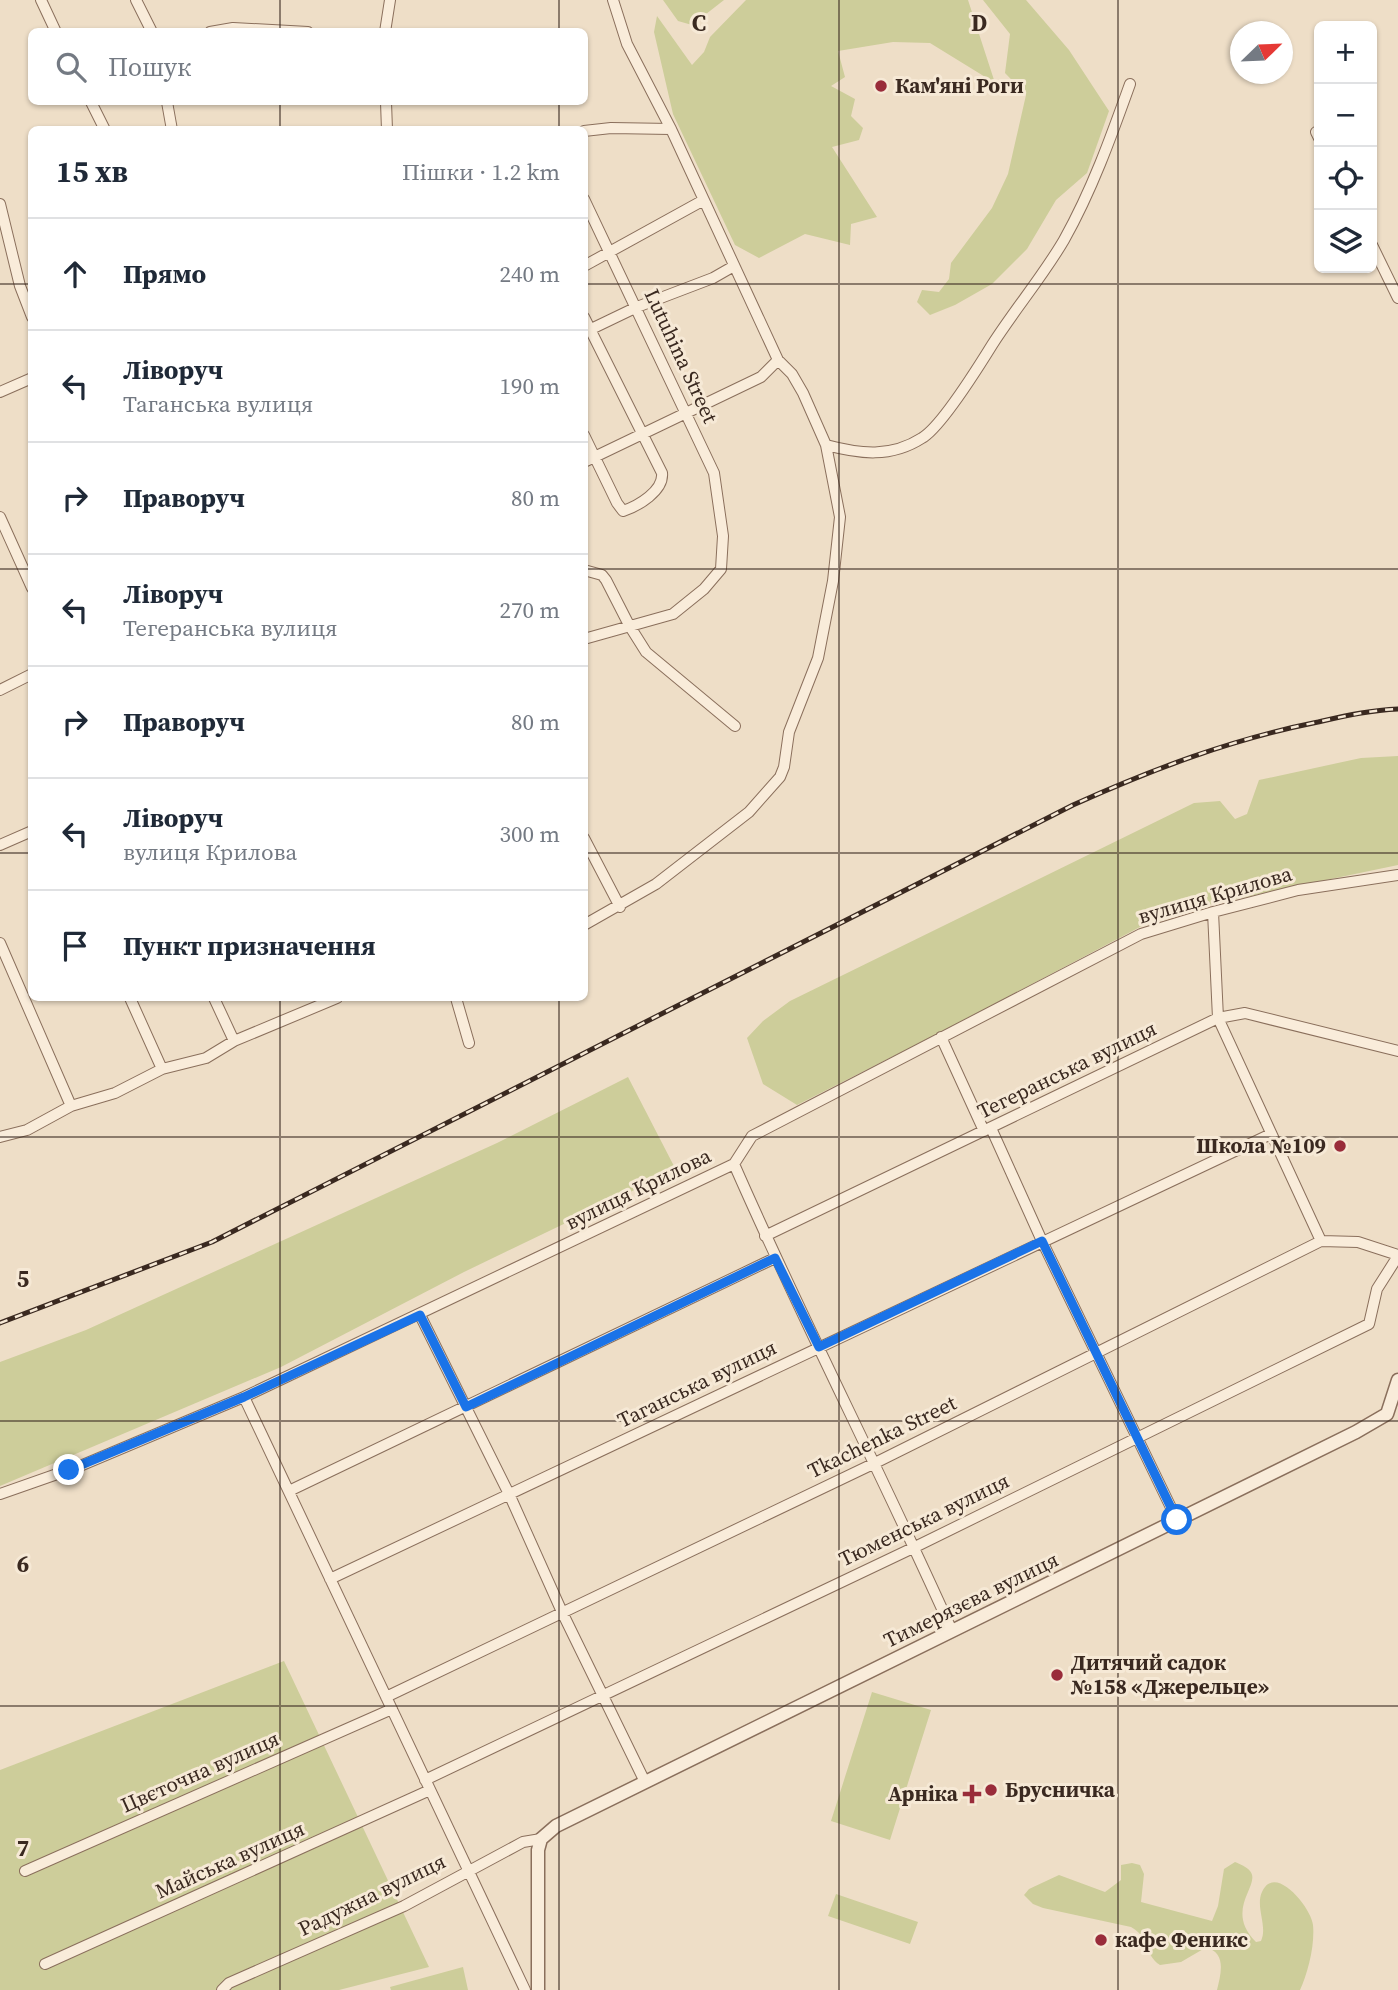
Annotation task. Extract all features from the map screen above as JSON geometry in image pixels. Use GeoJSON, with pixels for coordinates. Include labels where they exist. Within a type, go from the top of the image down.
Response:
{"type":"FeatureCollection","features":[{"type":"Feature","properties":{"kind":"street"},"geometry":{"type":"LineString","coordinates":[[41,0],[54,28]]}},
{"type":"Feature","properties":{"kind":"street"},"geometry":{"type":"LineString","coordinates":[[136,0],[150,28]]}},
{"type":"Feature","properties":{"kind":"street"},"geometry":{"type":"LineString","coordinates":[[386,28],[390,0]]}},
{"type":"Feature","properties":{"kind":"street"},"geometry":{"type":"LineString","coordinates":[[588,923],[656,884],[749,812],[780,777],[789,732],[818,658],[833,581],[840,517],[826,445],[803,393],[792,374],[778,360],[702,201],[671,129],[627,44],[613,0]]}},
{"type":"Feature","properties":{"kind":"street"},"geometry":{"type":"LineString","coordinates":[[826,445],[873,454],[902,449],[926,436],[979,367],[1009,318],[1063,241],[1103,161],[1130,84]]}},
{"type":"Feature","properties":{"kind":"street"},"geometry":{"type":"LineString","coordinates":[[92,105],[102,126]]}},
{"type":"Feature","properties":{"kind":"street"},"geometry":{"type":"LineString","coordinates":[[168,105],[171,126]]}},
{"type":"Feature","properties":{"kind":"street"},"geometry":{"type":"LineString","coordinates":[[386,105],[387,126]]}},
{"type":"Feature","properties":{"kind":"street"},"geometry":{"type":"LineString","coordinates":[[588,131],[611,128],[671,129]]}},
{"type":"Feature","properties":{"kind":"street"},"geometry":{"type":"LineString","coordinates":[[588,264],[702,201]]}},
{"type":"Feature","properties":{"kind":"street"},"geometry":{"type":"LineString","coordinates":[[0,204],[20,286],[28,307]]}},
{"type":"Feature","properties":{"kind":"street","name":"Lutuhina Street"},"geometry":{"type":"LineString","coordinates":[[588,207],[688,413],[714,473],[723,536],[721,569],[704,589],[673,614],[588,638]]}},
{"type":"Feature","properties":{"kind":"street"},"geometry":{"type":"LineString","coordinates":[[1377,254],[1398,298]]}},
{"type":"Feature","properties":{"kind":"street"},"geometry":{"type":"LineString","coordinates":[[588,331],[734,267]]}},
{"type":"Feature","properties":{"kind":"street"},"geometry":{"type":"LineString","coordinates":[[588,333],[644,434],[662,473],[663,481],[659,488],[623,511],[588,442]]}},
{"type":"Feature","properties":{"kind":"street"},"geometry":{"type":"LineString","coordinates":[[588,460],[761,377],[778,360]]}},
{"type":"Feature","properties":{"kind":"street"},"geometry":{"type":"LineString","coordinates":[[0,392],[28,380]]}},
{"type":"Feature","properties":{"kind":"street"},"geometry":{"type":"LineString","coordinates":[[0,517],[28,579]]}},
{"type":"Feature","properties":{"kind":"street"},"geometry":{"type":"LineString","coordinates":[[588,571],[602,575],[606,580],[646,652],[735,726]]}},
{"type":"Feature","properties":{"kind":"street"},"geometry":{"type":"LineString","coordinates":[[0,690],[28,676]]}},
{"type":"Feature","properties":{"kind":"street"},"geometry":{"type":"LineString","coordinates":[[0,845],[28,833]]}},
{"type":"Feature","properties":{"kind":"street"},"geometry":{"type":"LineString","coordinates":[[588,846],[620,906]]}},
{"type":"Feature","properties":{"kind":"street","name":"вулиця Крилова"},"geometry":{"type":"LineString","coordinates":[[0,1494],[80,1466],[244,1397],[734,1164],[752,1136],[1142,934],[1298,890],[1398,875]]}},
{"type":"Feature","properties":{"kind":"street"},"geometry":{"type":"LineString","coordinates":[[1213,912],[1218,1018],[1321,1241]]}},
{"type":"Feature","properties":{"kind":"street"},"geometry":{"type":"LineString","coordinates":[[0,943],[71,1105]]}},
{"type":"Feature","properties":{"kind":"street"},"geometry":{"type":"LineString","coordinates":[[131,1001],[162,1069]]}},
{"type":"Feature","properties":{"kind":"street"},"geometry":{"type":"LineString","coordinates":[[216,1001],[233,1041]]}},
{"type":"Feature","properties":{"kind":"street"},"geometry":{"type":"LineString","coordinates":[[0,1137],[27,1130],[71,1105],[115,1093],[162,1069],[206,1058],[233,1041],[325,1001]]}},
{"type":"Feature","properties":{"kind":"street"},"geometry":{"type":"LineString","coordinates":[[457,1001],[469,1043]]}},
{"type":"Feature","properties":{"kind":"street","name":"Тегеранська вулиця"},"geometry":{"type":"LineString","coordinates":[[765,1236],[1218,1018],[1245,1013],[1398,1051]]}},
{"type":"Feature","properties":{"kind":"street"},"geometry":{"type":"LineString","coordinates":[[941,1037],[1098,1353],[1177,1520]]}},
{"type":"Feature","properties":{"kind":"street","name":"Таганська вулиця"},"geometry":{"type":"LineString","coordinates":[[330,1579],[1271,1134]]}},
{"type":"Feature","properties":{"kind":"street"},"geometry":{"type":"LineString","coordinates":[[734,1164],[775,1258],[915,1547],[952,1631]]}},
{"type":"Feature","properties":{"kind":"street","name":"Tkachenka Street"},"geometry":{"type":"LineString","coordinates":[[386,1697],[875,1463],[1321,1241],[1358,1242],[1398,1255]]}},
{"type":"Feature","properties":{"kind":"street","name":"Тюменська вулиця"},"geometry":{"type":"LineString","coordinates":[[428,1785],[601,1695],[915,1547],[1369,1324],[1377,1289],[1398,1255]]}},
{"type":"Feature","properties":{"kind":"street"},"geometry":{"type":"LineString","coordinates":[[289,1491],[775,1258]]}},
{"type":"Feature","properties":{"kind":"street"},"geometry":{"type":"LineString","coordinates":[[420,1315],[510,1496],[601,1695],[645,1782]]}},
{"type":"Feature","properties":{"kind":"street","name":"Тимерязєва вулиця"},"geometry":{"type":"LineString","coordinates":[[541,1839],[556,1826],[1356,1432],[1387,1414],[1398,1380]]}},
{"type":"Feature","properties":{"kind":"street"},"geometry":{"type":"LineString","coordinates":[[244,1397],[525,1990]]}},
{"type":"Feature","properties":{"kind":"street","name":"Цвєточна вулиця"},"geometry":{"type":"LineString","coordinates":[[25,1871],[392,1709]]}},
{"type":"Feature","properties":{"kind":"street","name":"Майська вулиця"},"geometry":{"type":"LineString","coordinates":[[45,1964],[428,1785]]}},
{"type":"Feature","properties":{"kind":"street"},"geometry":{"type":"LineString","coordinates":[[538,1990],[537,1862],[541,1839]]}},
{"type":"Feature","properties":{"kind":"street","name":"Радужна вулиця"},"geometry":{"type":"LineString","coordinates":[[222,1990],[229,1983],[404,1906],[523,1842],[541,1839]]}},
{"type":"Feature","properties":{"kind":"green space"},"geometry":{"type":"Polygon","coordinates":[[[663,0],[724,0],[692,25],[678,21],[663,0]]]}},
{"type":"Feature","properties":{"kind":"green space"},"geometry":{"type":"Polygon","coordinates":[[[746,0],[968,0],[995,83],[930,43],[893,42],[838,51],[845,77],[831,86],[855,99],[851,116],[863,128],[859,140],[832,147],[877,217],[851,224],[850,245],[805,234],[759,258],[735,245],[673,114],[654,32],[657,16],[692,65],[704,52],[710,37],[746,0]]]}},
{"type":"Feature","properties":{"kind":"green space"},"geometry":{"type":"Polygon","coordinates":[[[983,0],[1026,0],[1069,50],[1109,111],[1087,173],[1056,200],[1027,249],[992,284],[955,305],[930,315],[917,302],[922,290],[939,292],[949,279],[951,263],[992,208],[1008,174],[1026,95],[1005,73],[1010,34],[983,0]]]}},
{"type":"Feature","properties":{"kind":"green space"},"geometry":{"type":"Polygon","coordinates":[[[1398,756],[1398,865],[1212,904],[1140,927],[797,1105],[763,1084],[747,1038],[763,1021],[790,1001],[1194,803],[1220,801],[1235,819],[1247,814],[1259,780],[1361,758],[1398,756]]]}},
{"type":"Feature","properties":{"kind":"green space"},"geometry":{"type":"Polygon","coordinates":[[[628,1077],[676,1170],[464,1272],[281,1367],[0,1486],[0,1362],[86,1330],[497,1143],[628,1077]]]}},
{"type":"Feature","properties":{"kind":"green space"},"geometry":{"type":"Polygon","coordinates":[[[284,1661],[429,1967],[339,1990],[0,1990],[0,1770],[284,1661]]]}},
{"type":"Feature","properties":{"kind":"green space"},"geometry":{"type":"Polygon","coordinates":[[[872,1692],[931,1710],[890,1840],[831,1821],[872,1692]]]}},
{"type":"Feature","properties":{"kind":"green space"},"geometry":{"type":"Polygon","coordinates":[[[1235,1862],[1249,1870],[1252,1877],[1245,1899],[1243,1919],[1256,1942],[1261,1941],[1263,1935],[1260,1898],[1268,1884],[1275,1882],[1292,1891],[1311,1918],[1312,1950],[1300,1990],[1217,1990],[1221,1964],[1220,1958],[1212,1950],[1205,1948],[1181,1962],[1160,1965],[1155,1961],[1143,1937],[1131,1927],[1043,1908],[1033,1904],[1024,1895],[1029,1889],[1059,1875],[1105,1892],[1121,1880],[1121,1865],[1132,1863],[1140,1865],[1144,1874],[1141,1902],[1212,1921],[1218,1906],[1224,1869],[1235,1862]]]}},
{"type":"Feature","properties":{"kind":"green space"},"geometry":{"type":"Polygon","coordinates":[[[836,1894],[918,1922],[910,1944],[828,1916],[836,1894]]]}},
{"type":"Feature","properties":{"kind":"green space"},"geometry":{"type":"Polygon","coordinates":[[[463,1967],[468,1990],[391,1990],[390,1987],[463,1967]]]}},
{"type":"Feature","properties":{"kind":"railway"},"geometry":{"type":"LineString","coordinates":[[0,1323],[212,1242],[1073,805],[1163,767],[1255,737],[1348,716],[1398,709]]}},
{"type":"Feature","properties":{"kind":"place","name":"Кам'яні Роги"},"geometry":{"type":"Point","coordinates":[881,86]}},
{"type":"Feature","properties":{"kind":"place","name":"Школа №109"},"geometry":{"type":"Point","coordinates":[1340,1146]}},
{"type":"Feature","properties":{"kind":"place","name":"Дитячий садок №158 «Джерельце»"},"geometry":{"type":"Point","coordinates":[1057,1675]}},
{"type":"Feature","properties":{"kind":"place","name":"Брусничка"},"geometry":{"type":"Point","coordinates":[991,1790]}},
{"type":"Feature","properties":{"kind":"place","name":"Арніка"},"geometry":{"type":"Point","coordinates":[972,1794]}},
{"type":"Feature","properties":{"kind":"place","name":"кафе Феникс"},"geometry":{"type":"Point","coordinates":[1101,1940]}},
{"type":"Feature","properties":{"kind":"route"},"geometry":{"type":"LineString","coordinates":[[69,1470],[244,1397],[420,1315],[466,1407],[775,1258],[819,1347],[1042,1241],[1177,1520]]}}]}
